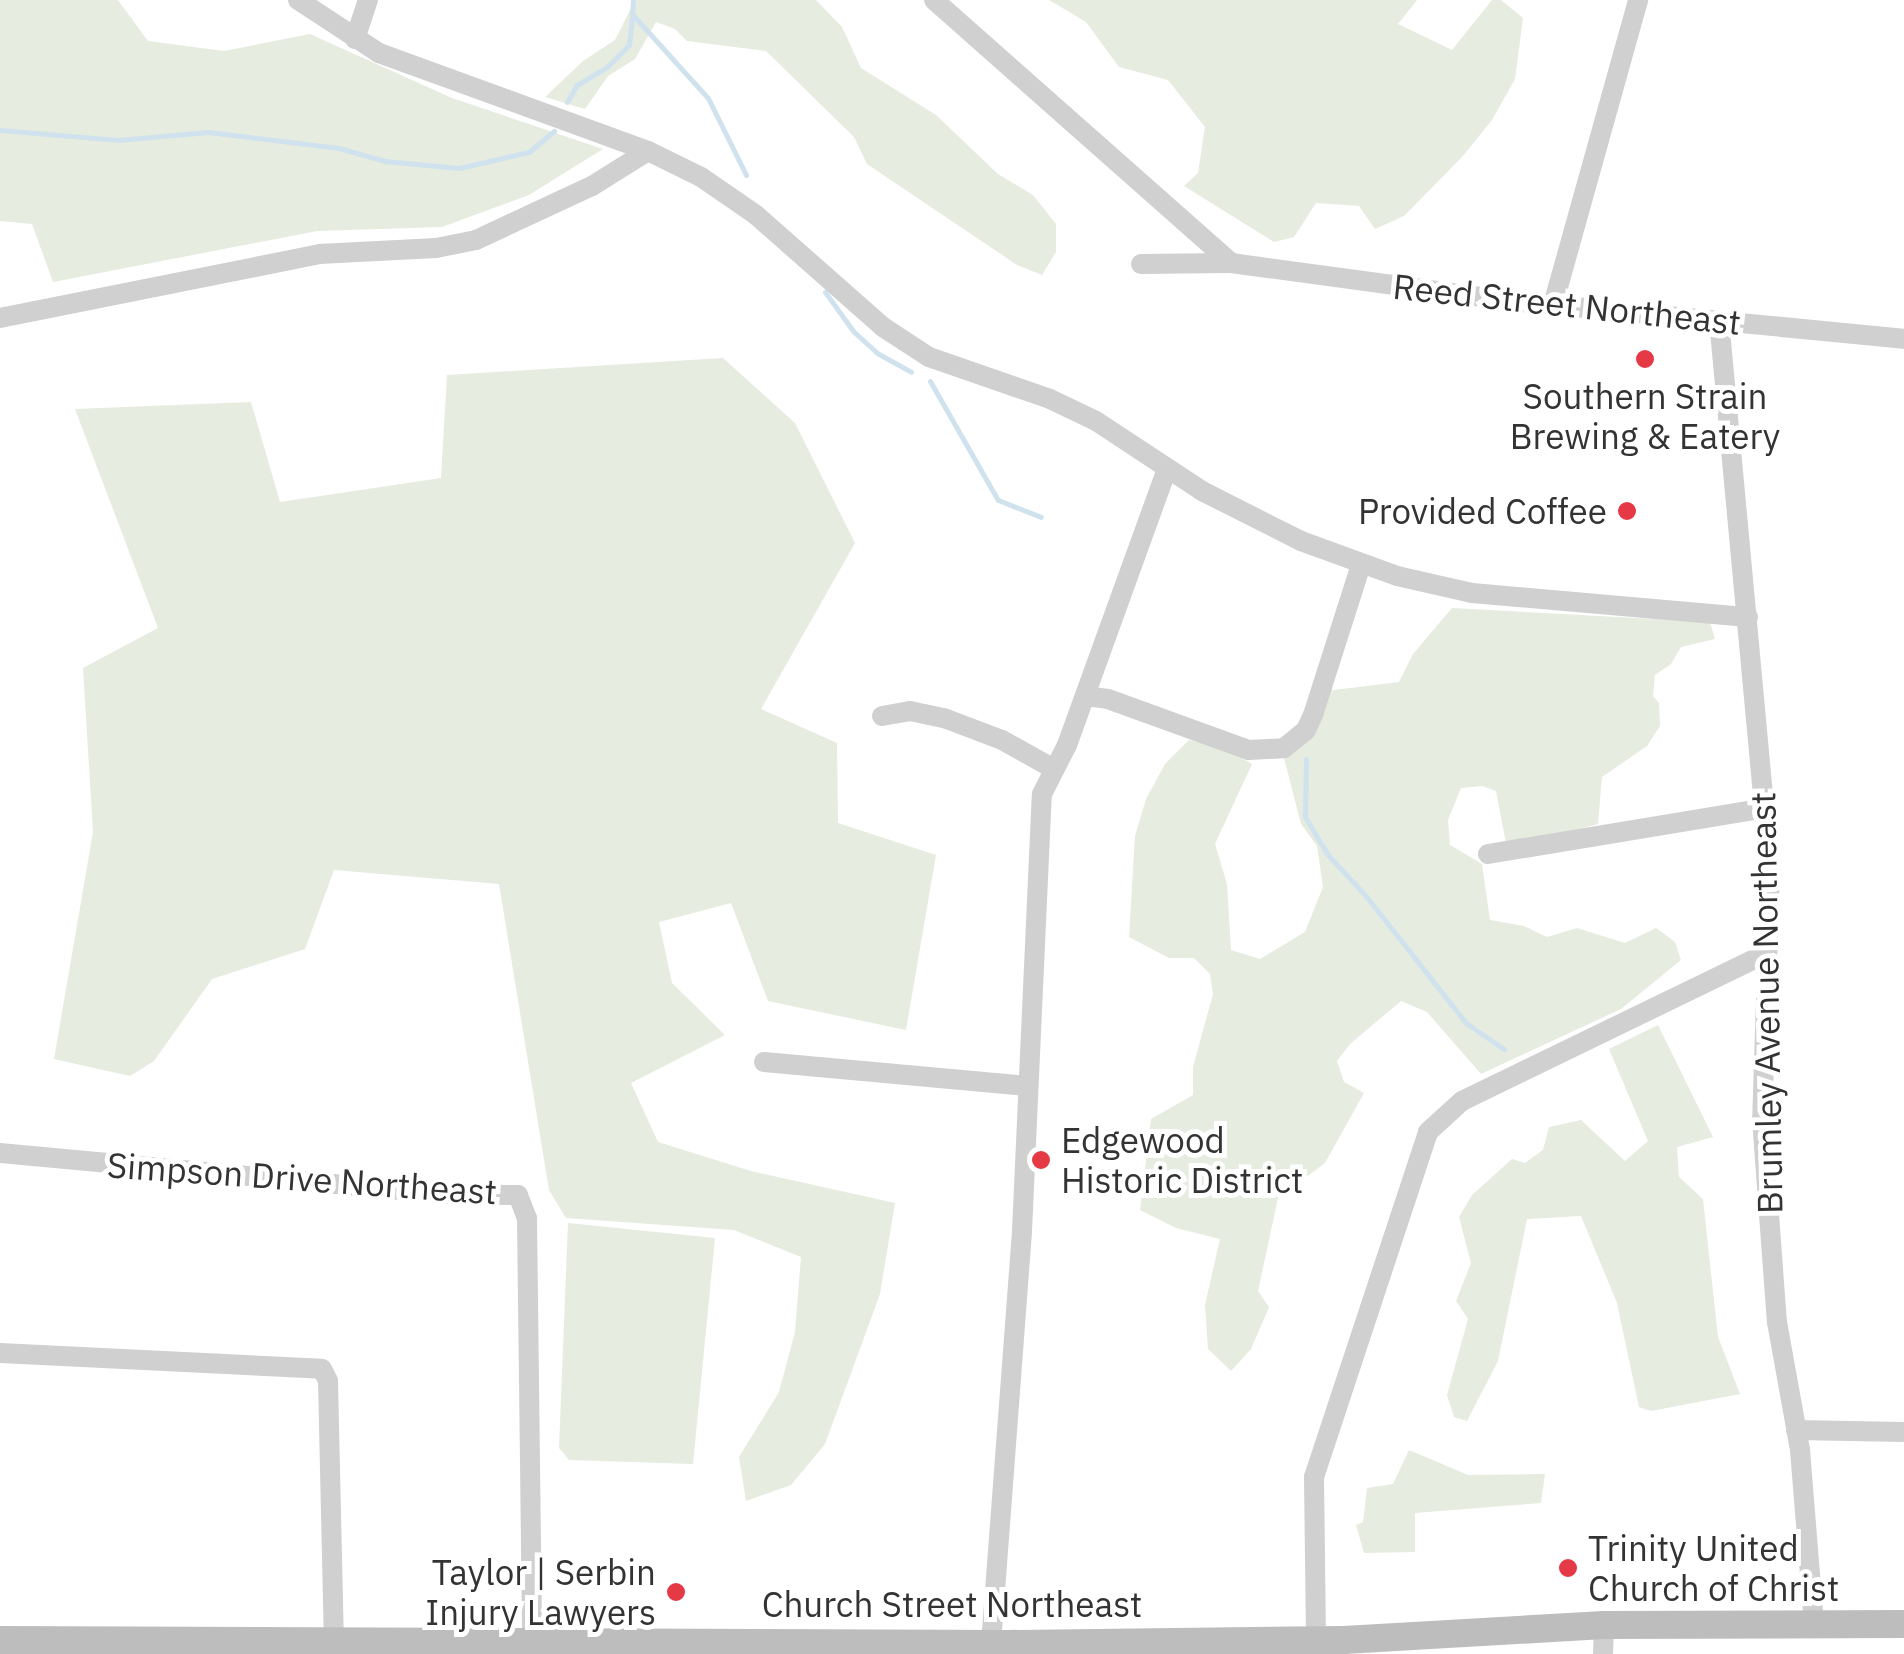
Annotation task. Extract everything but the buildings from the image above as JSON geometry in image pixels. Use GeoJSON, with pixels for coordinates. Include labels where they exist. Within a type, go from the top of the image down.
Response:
{"type":"FeatureCollection","features":[{"type":"Feature","properties":{"kind":"main road","name":"Church Street Northeast"},"geometry":{"type":"LineString","coordinates":[[11,1645],[294,1648],[334,1642],[532,1640],[908,1648],[1316,1640],[1604,1625],[1904,1624]]}},
{"type":"Feature","properties":{"kind":"street"},"geometry":{"type":"LineString","coordinates":[[298,0],[355,39],[431,76],[648,152],[733,198],[868,315],[928,356],[1050,399],[1111,430],[1168,469],[1266,525],[1361,565],[1472,593],[1748,617]]}},
{"type":"Feature","properties":{"kind":"street"},"geometry":{"type":"LineString","coordinates":[[355,39],[368,0]]}},
{"type":"Feature","properties":{"kind":"street"},"geometry":{"type":"LineString","coordinates":[[934,0],[1231,264]]}},
{"type":"Feature","properties":{"kind":"street"},"geometry":{"type":"LineString","coordinates":[[1553,305],[1638,0]]}},
{"type":"Feature","properties":{"kind":"street"},"geometry":{"type":"LineString","coordinates":[[0,318],[319,254],[436,248],[476,240],[592,186],[648,152]]}},
{"type":"Feature","properties":{"kind":"street","name":"Reed Street Northeast"},"geometry":{"type":"LineString","coordinates":[[1141,264],[1231,264],[1553,305],[1904,339]]}},
{"type":"Feature","properties":{"kind":"street","name":"Brumley Avenue Northeast"},"geometry":{"type":"LineString","coordinates":[[1719,320],[1770,871],[1762,1119],[1778,1322],[1796,1430],[1814,1625]]}},
{"type":"Feature","properties":{"kind":"street"},"geometry":{"type":"LineString","coordinates":[[990,1644],[1021,1236],[1042,794],[1085,696],[1168,469]]}},
{"type":"Feature","properties":{"kind":"street"},"geometry":{"type":"LineString","coordinates":[[1085,696],[1108,700],[1249,750],[1284,748],[1306,730],[1313,715],[1361,565]]}},
{"type":"Feature","properties":{"kind":"street"},"geometry":{"type":"LineString","coordinates":[[882,716],[910,711],[944,718],[1002,740],[1054,769]]}},
{"type":"Feature","properties":{"kind":"street"},"geometry":{"type":"LineString","coordinates":[[1488,854],[1765,808]]}},
{"type":"Feature","properties":{"kind":"street"},"geometry":{"type":"LineString","coordinates":[[1316,1640],[1314,1477],[1428,1132],[1462,1101],[1767,953]]}},
{"type":"Feature","properties":{"kind":"street"},"geometry":{"type":"LineString","coordinates":[[764,1062],[1028,1086]]}},
{"type":"Feature","properties":{"kind":"street","name":"Simpson Drive Northeast"},"geometry":{"type":"LineString","coordinates":[[0,1153],[443,1194],[518,1195],[527,1218],[532,1640]]}},
{"type":"Feature","properties":{"kind":"street"},"geometry":{"type":"LineString","coordinates":[[0,1352],[322,1370],[328,1381],[334,1642]]}},
{"type":"Feature","properties":{"kind":"street"},"geometry":{"type":"LineString","coordinates":[[1796,1430],[1904,1432]]}},
{"type":"Feature","properties":{"kind":"street"},"geometry":{"type":"LineString","coordinates":[[1603,1654],[1604,1625]]}},
{"type":"Feature","properties":{"kind":"shaded area"},"geometry":{"type":"Polygon","coordinates":[[[0,0],[118,0],[148,41],[224,51],[310,34],[452,98],[603,149],[529,195],[442,227],[317,231],[53,282],[32,224],[0,221],[0,0]]]}},
{"type":"Feature","properties":{"kind":"shaded area"},"geometry":{"type":"Polygon","coordinates":[[[635,0],[816,0],[842,27],[861,68],[936,115],[998,174],[1033,195],[1056,224],[1056,252],[1042,275],[1017,265],[867,164],[854,137],[766,51],[687,41],[675,29],[656,22],[635,59],[608,76],[585,109],[545,97],[583,61],[615,40],[635,0]]]}},
{"type":"Feature","properties":{"kind":"shaded area"},"geometry":{"type":"Polygon","coordinates":[[[1049,0],[1417,0],[1398,24],[1452,50],[1492,0],[1501,0],[1523,18],[1515,79],[1492,120],[1404,216],[1375,229],[1359,206],[1316,203],[1294,237],[1274,242],[1184,186],[1198,173],[1205,127],[1168,80],[1119,67],[1086,22],[1049,0]]]}},
{"type":"Feature","properties":{"kind":"shaded area"},"geometry":{"type":"Polygon","coordinates":[[[723,358],[795,423],[855,543],[761,709],[837,743],[838,823],[936,855],[906,1030],[768,1001],[731,903],[659,922],[672,983],[725,1035],[631,1083],[658,1142],[751,1171],[895,1203],[880,1294],[825,1444],[791,1485],[746,1501],[739,1457],[779,1392],[795,1332],[801,1257],[734,1230],[566,1218],[549,1190],[499,884],[334,870],[305,949],[212,979],[154,1061],[130,1076],[54,1059],[93,832],[83,668],[158,628],[75,409],[251,402],[280,502],[441,478],[447,375],[723,358]]]}},
{"type":"Feature","properties":{"kind":"shaded area"},"geometry":{"type":"Polygon","coordinates":[[[1452,608],[1710,622],[1715,639],[1681,647],[1671,664],[1655,675],[1653,696],[1659,703],[1660,726],[1647,746],[1602,777],[1598,824],[1528,843],[1506,843],[1496,791],[1482,786],[1461,788],[1448,820],[1450,845],[1482,864],[1490,920],[1524,926],[1547,937],[1577,928],[1625,943],[1656,928],[1675,942],[1681,960],[1621,1009],[1481,1074],[1427,1012],[1401,1001],[1350,1044],[1337,1061],[1344,1082],[1364,1093],[1325,1163],[1278,1198],[1258,1291],[1269,1307],[1251,1349],[1231,1371],[1208,1349],[1205,1305],[1220,1239],[1176,1228],[1140,1210],[1151,1119],[1193,1095],[1193,1067],[1213,994],[1210,974],[1194,958],[1169,958],[1129,937],[1135,836],[1146,799],[1165,764],[1189,740],[1224,748],[1252,764],[1215,844],[1227,884],[1231,950],[1260,959],[1305,932],[1323,887],[1317,846],[1301,824],[1284,758],[1326,691],[1399,682],[1413,654],[1452,608]]]}},
{"type":"Feature","properties":{"kind":"shaded area"},"geometry":{"type":"Polygon","coordinates":[[[1658,1025],[1713,1137],[1677,1147],[1679,1177],[1703,1199],[1718,1337],[1740,1394],[1651,1411],[1639,1407],[1617,1303],[1581,1216],[1527,1219],[1498,1361],[1467,1421],[1454,1417],[1447,1395],[1468,1319],[1456,1301],[1471,1263],[1459,1217],[1472,1195],[1512,1159],[1525,1163],[1543,1150],[1549,1127],[1581,1120],[1625,1161],[1648,1141],[1609,1049],[1658,1025]]]}},
{"type":"Feature","properties":{"kind":"shaded area"},"geometry":{"type":"Polygon","coordinates":[[[568,1223],[715,1238],[693,1464],[569,1460],[559,1448],[568,1223]]]}},
{"type":"Feature","properties":{"kind":"shaded area"},"geometry":{"type":"Polygon","coordinates":[[[1409,1450],[1468,1475],[1545,1474],[1541,1503],[1415,1513],[1415,1552],[1364,1553],[1356,1525],[1363,1522],[1367,1488],[1393,1484],[1409,1450]]]}},
{"type":"Feature","properties":{"kind":"waterway"},"geometry":{"type":"LineString","coordinates":[[633,0],[632,14],[708,98],[746,175]]}},
{"type":"Feature","properties":{"kind":"waterway"},"geometry":{"type":"LineString","coordinates":[[567,102],[577,85],[607,67],[629,45],[632,15]]}},
{"type":"Feature","properties":{"kind":"waterway"},"geometry":{"type":"LineString","coordinates":[[0,130],[118,140],[208,132],[339,148],[385,161],[459,168],[529,152],[554,131]]}},
{"type":"Feature","properties":{"kind":"waterway"},"geometry":{"type":"LineString","coordinates":[[825,292],[854,332],[877,353],[911,372]]}},
{"type":"Feature","properties":{"kind":"waterway"},"geometry":{"type":"LineString","coordinates":[[930,381],[998,500],[1041,517]]}},
{"type":"Feature","properties":{"kind":"waterway"},"geometry":{"type":"LineString","coordinates":[[1306,759],[1305,817],[1328,855],[1366,896],[1466,1023],[1504,1049]]}},
{"type":"Feature","properties":{"kind":"place","name":"Southern Strain Brewing & Eatery"},"geometry":{"type":"Point","coordinates":[1645,359]}},
{"type":"Feature","properties":{"kind":"place","name":"Provided Coffee"},"geometry":{"type":"Point","coordinates":[1627,511]}},
{"type":"Feature","properties":{"kind":"place","name":"Edgewood Historic District"},"geometry":{"type":"Point","coordinates":[1041,1160]}},
{"type":"Feature","properties":{"kind":"place","name":"Trinity United Church of Christ"},"geometry":{"type":"Point","coordinates":[1568,1568]}},
{"type":"Feature","properties":{"kind":"place","name":"Taylor | Serbin Injury Lawyers"},"geometry":{"type":"Point","coordinates":[676,1592]}}]}
